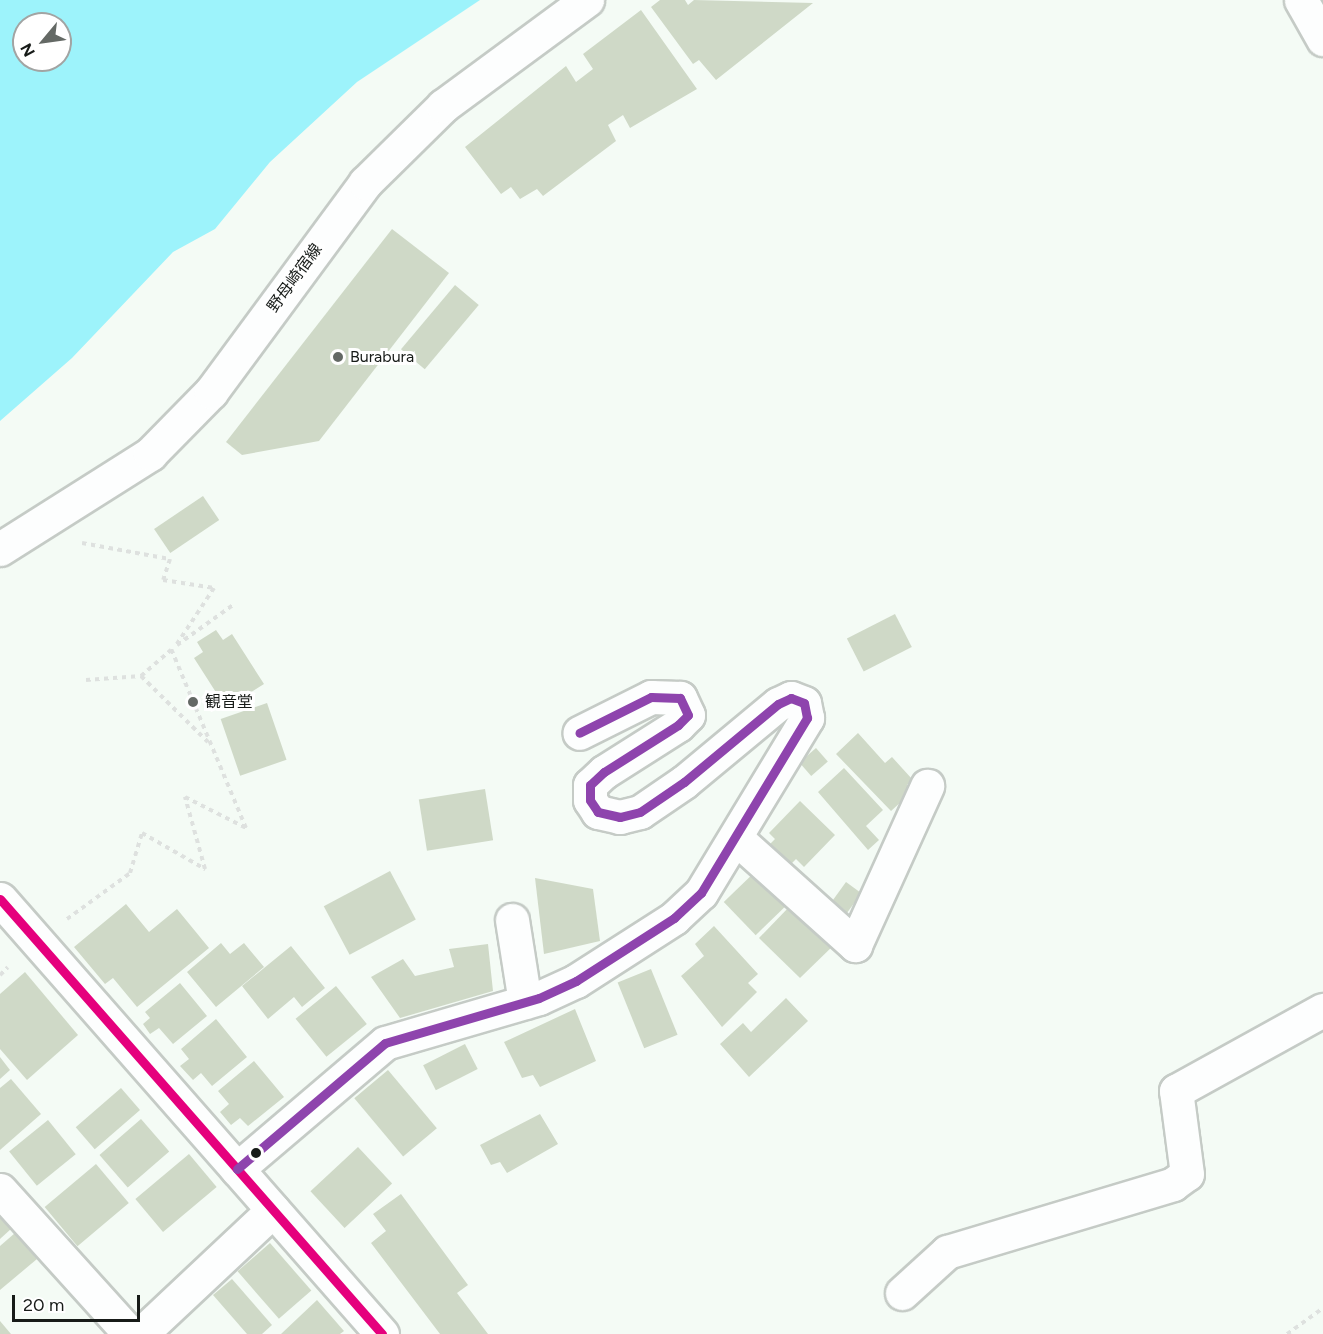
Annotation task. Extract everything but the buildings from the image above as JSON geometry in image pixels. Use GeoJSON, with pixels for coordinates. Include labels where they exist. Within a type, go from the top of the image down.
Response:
{"type":"FeatureCollection","features":[{"type":"Feature","properties":{"kind":"street","name":"野母崎宿線"},"geometry":{"type":"LineString","coordinates":[[13,541],[150,454],[211,392],[365,183],[443,106],[587,0]]}},
{"type":"Feature","properties":{"kind":"street"},"geometry":{"type":"LineString","coordinates":[[1301,0],[1323,39]]}},
{"type":"Feature","properties":{"kind":"street"},"geometry":{"type":"LineString","coordinates":[[237,1169],[386,1043],[525,1002],[576,981],[674,918],[701,893],[737,839],[807,718],[804,703],[790,698],[778,704],[684,782],[640,812],[620,817],[598,812],[590,800],[590,785],[604,772],[678,725],[688,715],[680,698],[651,697],[579,733]]}},
{"type":"Feature","properties":{"kind":"street"},"geometry":{"type":"LineString","coordinates":[[737,839],[855,945],[927,786]]}},
{"type":"Feature","properties":{"kind":"street"},"geometry":{"type":"LineString","coordinates":[[0,899],[382,1334]]}},
{"type":"Feature","properties":{"kind":"street"},"geometry":{"type":"LineString","coordinates":[[512,920],[525,1002]]}},
{"type":"Feature","properties":{"kind":"street"},"geometry":{"type":"LineString","coordinates":[[902,1293],[947,1252],[1173,1184],[1187,1174],[1176,1091],[1323,1010]]}},
{"type":"Feature","properties":{"kind":"street"},"geometry":{"type":"LineString","coordinates":[[0,1190],[130,1334]]}},
{"type":"Feature","properties":{"kind":"street"},"geometry":{"type":"LineString","coordinates":[[141,1334],[273,1210]]}},
{"type":"Feature","properties":{"kind":"path"},"geometry":{"type":"LineString","coordinates":[[13,541],[170,559],[164,580],[214,588],[173,648]]}},
{"type":"Feature","properties":{"kind":"path"},"geometry":{"type":"LineString","coordinates":[[86,680],[141,676],[173,648],[233,605]]}},
{"type":"Feature","properties":{"kind":"path"},"geometry":{"type":"LineString","coordinates":[[37,940],[130,873],[142,833],[205,869],[185,797],[246,828],[173,648]]}},
{"type":"Feature","properties":{"kind":"path"},"geometry":{"type":"LineString","coordinates":[[141,676],[211,745]]}},
{"type":"Feature","properties":{"kind":"path"},"geometry":{"type":"LineString","coordinates":[[1287,1334],[1323,1308]]}},
{"type":"Feature","properties":{"kind":"water"},"geometry":{"type":"Polygon","coordinates":[[[0,0],[480,0],[357,82],[270,162],[215,229],[173,252],[72,358],[0,421],[0,0]]]}},
{"type":"Feature","properties":{"kind":"transit line"},"geometry":{"type":"LineString","coordinates":[[237,1169],[385,1043],[539,998],[576,981],[674,918],[701,893],[807,718],[804,703],[791,698],[778,704],[684,782],[640,812],[620,817],[598,812],[590,800],[590,785],[604,772],[678,725],[688,715],[680,698],[651,697],[579,733]]}},
{"type":"Feature","properties":{"kind":"transit line"},"geometry":{"type":"LineString","coordinates":[[0,899],[382,1334]]}},
{"type":"Feature","properties":{"kind":"place","name":"Burabura"},"geometry":{"type":"Point","coordinates":[338,357]}},
{"type":"Feature","properties":{"kind":"place","name":"観音堂"},"geometry":{"type":"Point","coordinates":[193,702]}}]}
